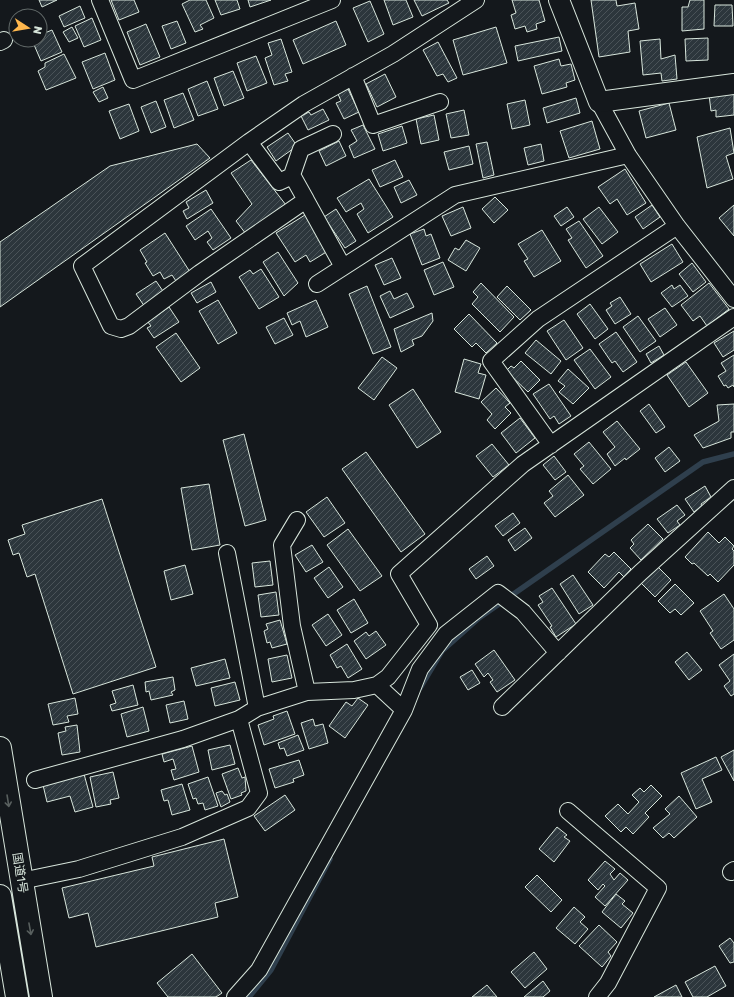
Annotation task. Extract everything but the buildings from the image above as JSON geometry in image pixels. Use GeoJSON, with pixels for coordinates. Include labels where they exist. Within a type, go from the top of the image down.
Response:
{"type":"FeatureCollection","features":[{"type":"Feature","properties":{"kind":"highway","name":"国道1号"},"geometry":{"type":"LineString","coordinates":[[0,748],[41,997]]}},
{"type":"Feature","properties":{"kind":"highway","name":"国道1号"},"geometry":{"type":"LineString","coordinates":[[0,896],[17,997]]}},
{"type":"Feature","properties":{"kind":"street"},"geometry":{"type":"LineString","coordinates":[[100,0],[133,80],[322,2]]}},
{"type":"Feature","properties":{"kind":"street"},"geometry":{"type":"LineString","coordinates":[[306,200],[200,273],[129,326],[121,329],[111,326],[82,266],[249,142],[304,104],[393,54],[476,0]]}},
{"type":"Feature","properties":{"kind":"street"},"geometry":{"type":"LineString","coordinates":[[559,0],[599,102],[628,155],[677,226],[734,299]]}},
{"type":"Feature","properties":{"kind":"street"},"geometry":{"type":"LineString","coordinates":[[353,76],[373,125],[440,102]]}},
{"type":"Feature","properties":{"kind":"street"},"geometry":{"type":"LineString","coordinates":[[599,102],[734,84]]}},
{"type":"Feature","properties":{"kind":"street"},"geometry":{"type":"LineString","coordinates":[[249,142],[279,182],[292,176],[301,149],[333,134]]}},
{"type":"Feature","properties":{"kind":"street"},"geometry":{"type":"LineString","coordinates":[[317,284],[455,195],[628,155]]}},
{"type":"Feature","properties":{"kind":"street"},"geometry":{"type":"LineString","coordinates":[[292,176],[343,266]]}},
{"type":"Feature","properties":{"kind":"street"},"geometry":{"type":"LineString","coordinates":[[551,444],[491,361],[538,319],[677,226]]}},
{"type":"Feature","properties":{"kind":"street"},"geometry":{"type":"LineString","coordinates":[[35,780],[183,739],[239,719],[257,708],[307,692],[354,690],[377,685],[388,677],[429,625],[400,574],[523,464],[734,317]]}},
{"type":"Feature","properties":{"kind":"street"},"geometry":{"type":"LineString","coordinates":[[502,707],[640,573],[734,488]]}},
{"type":"Feature","properties":{"kind":"street"},"geometry":{"type":"LineString","coordinates":[[296,520],[282,545],[292,626],[307,692]]}},
{"type":"Feature","properties":{"kind":"street"},"geometry":{"type":"LineString","coordinates":[[227,553],[257,708]]}},
{"type":"Feature","properties":{"kind":"street"},"geometry":{"type":"LineString","coordinates":[[235,997],[259,970],[404,710],[420,669],[446,634],[498,593],[523,612],[558,653]]}},
{"type":"Feature","properties":{"kind":"street"},"geometry":{"type":"LineString","coordinates":[[377,685],[404,710]]}},
{"type":"Feature","properties":{"kind":"street"},"geometry":{"type":"LineString","coordinates":[[21,881],[79,870],[182,837],[248,808],[259,793],[239,719]]}},
{"type":"Feature","properties":{"kind":"street"},"geometry":{"type":"LineString","coordinates":[[568,811],[658,888],[608,983],[597,997]]}},
{"type":"Feature","properties":{"kind":"waterway"},"geometry":{"type":"LineString","coordinates":[[420,688],[442,651],[479,618],[703,462],[734,454]]}},
{"type":"Feature","properties":{"kind":"waterway"},"geometry":{"type":"LineString","coordinates":[[249,997],[271,970],[330,859]]}}]}
